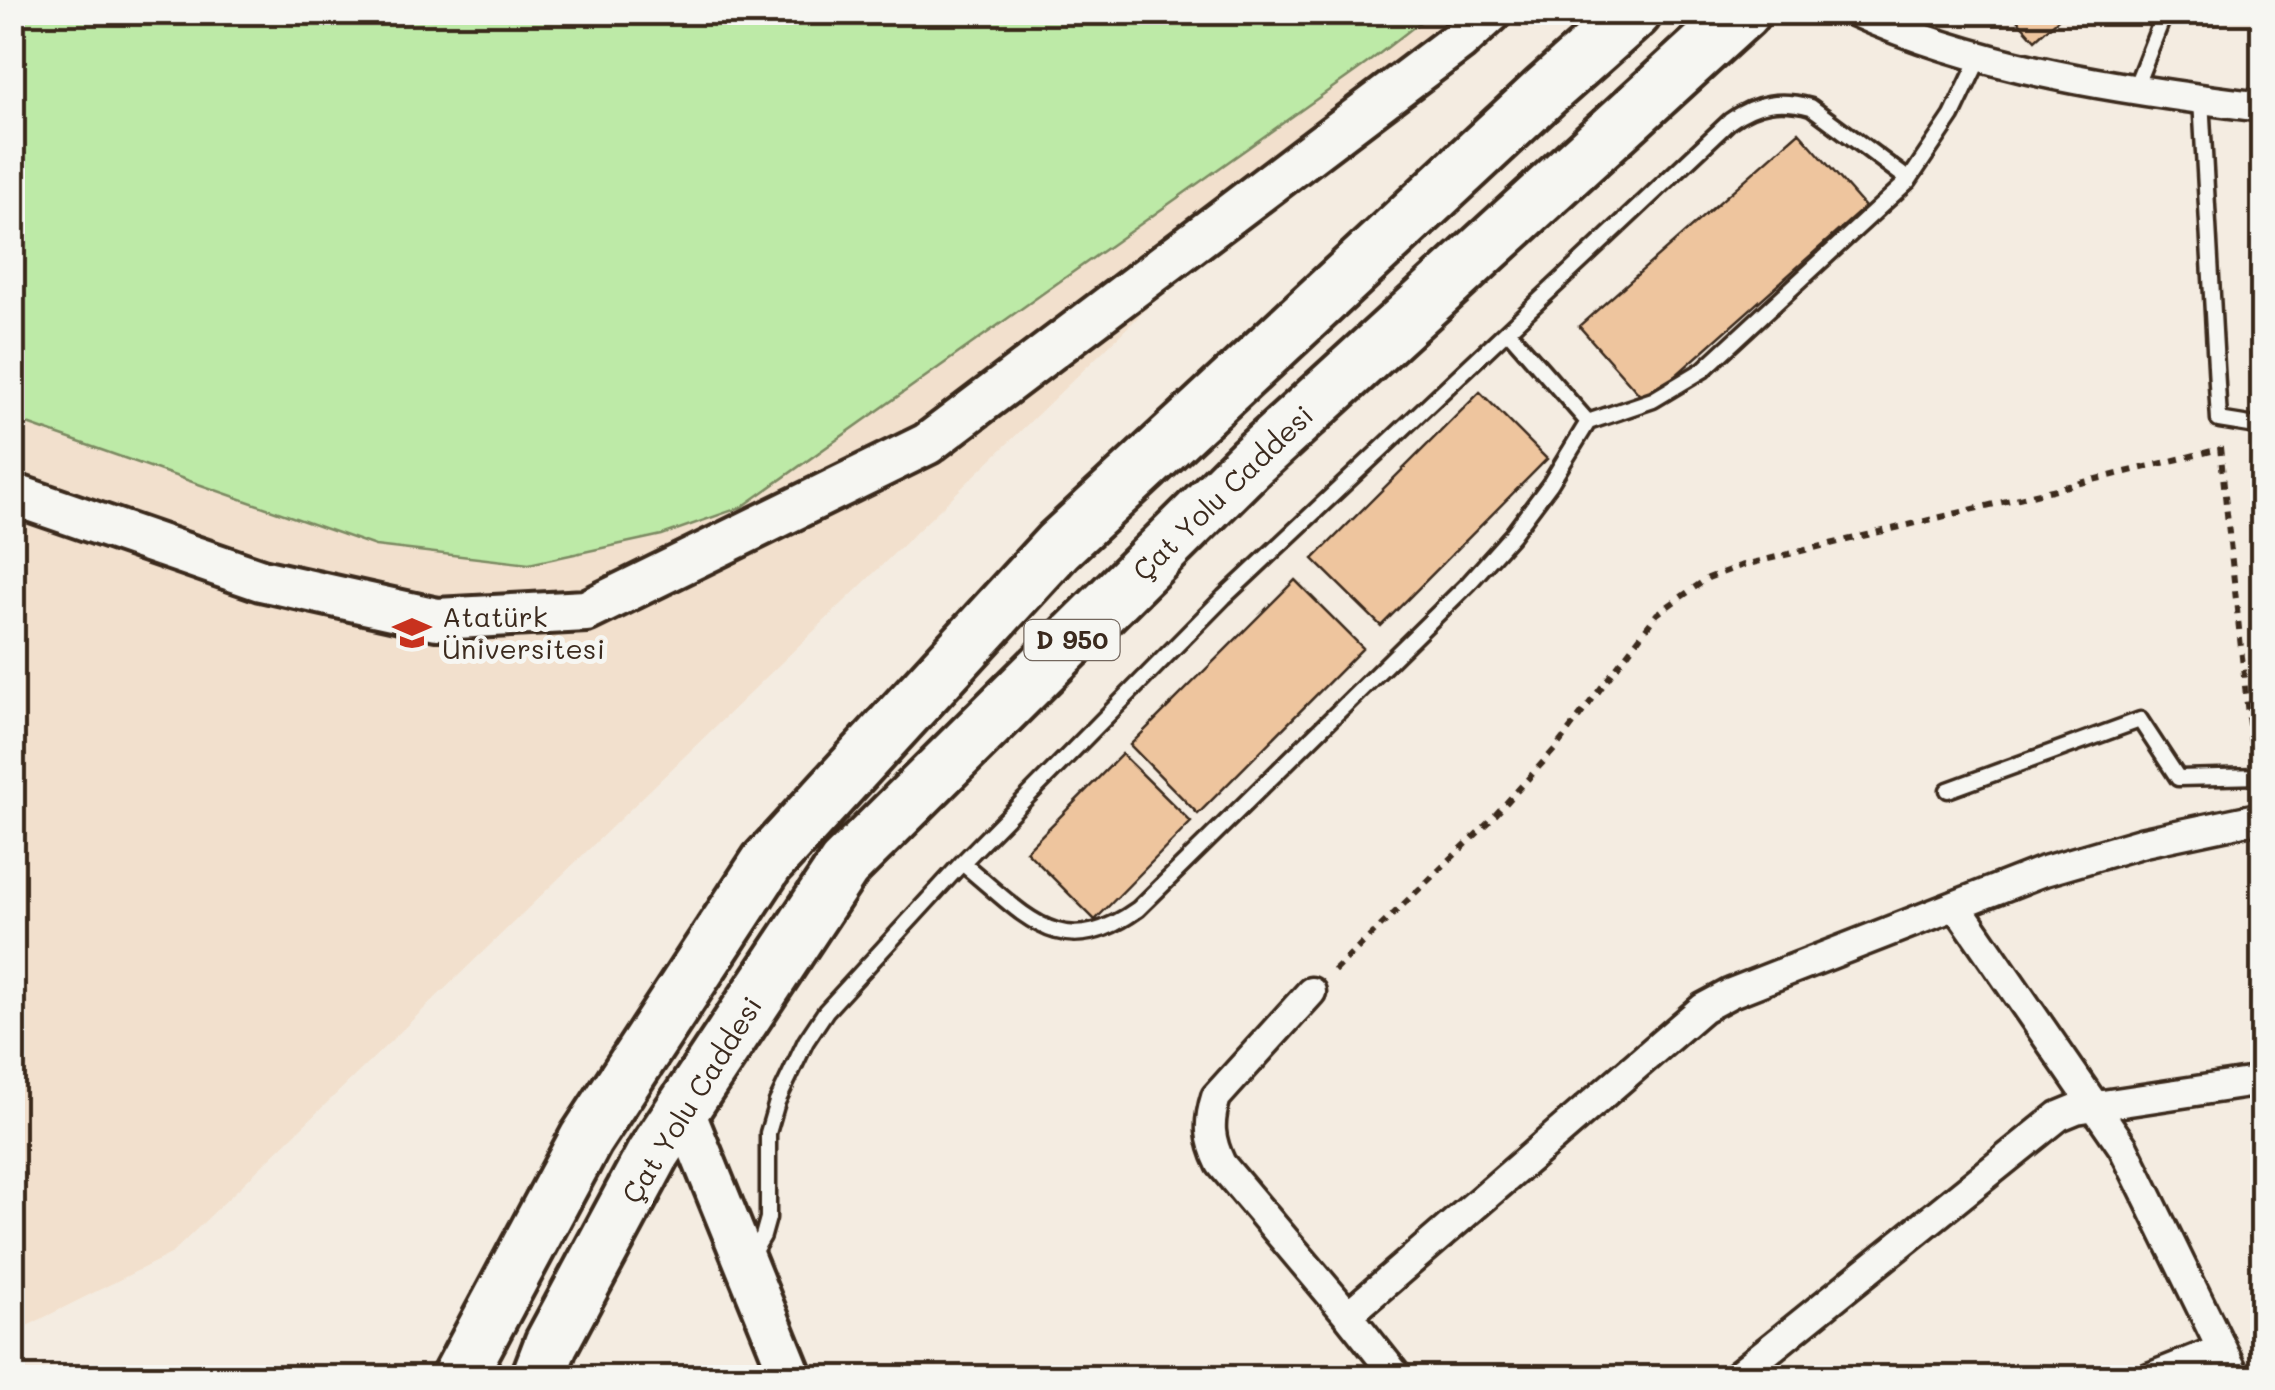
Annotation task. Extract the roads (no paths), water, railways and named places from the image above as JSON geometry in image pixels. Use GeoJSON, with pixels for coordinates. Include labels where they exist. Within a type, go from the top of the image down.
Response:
{"type":"FeatureCollection","features":[{"type":"Feature","properties":{"kind":"highway","name":"D 950"},"geometry":{"type":"LineString","coordinates":[[458,1378],[586,1139],[768,863],[1058,546],[1544,92],[1635,12]]}},
{"type":"Feature","properties":{"kind":"highway","name":"Çat Yolu Caddesi"},"geometry":{"type":"LineString","coordinates":[[538,1378],[550,1344],[653,1154],[844,866],[1251,462],[1743,12]]}},
{"type":"Feature","properties":{"kind":"street"},"geometry":{"type":"LineString","coordinates":[[12,494],[261,580],[438,620],[586,611],[927,444],[1445,52],[1491,12]]}},
{"type":"Feature","properties":{"kind":"street"},"geometry":{"type":"LineString","coordinates":[[1855,12],[1918,40],[1979,59],[2201,100],[2262,107]]}},
{"type":"Feature","properties":{"kind":"street"},"geometry":{"type":"LineString","coordinates":[[1348,1315],[1703,1008],[1730,993],[2042,872],[2128,847],[2262,817]]}},
{"type":"Feature","properties":{"kind":"street"},"geometry":{"type":"LineString","coordinates":[[1956,904],[2124,1148],[2236,1378]]}},
{"type":"Feature","properties":{"kind":"street"},"geometry":{"type":"LineString","coordinates":[[1311,992],[1216,1097],[1209,1119],[1212,1144],[1220,1164],[1398,1378]]}},
{"type":"Feature","properties":{"kind":"street"},"geometry":{"type":"LineString","coordinates":[[1734,1378],[2044,1126],[2076,1109],[2262,1081]]}},
{"type":"Feature","properties":{"kind":"street"},"geometry":{"type":"LineString","coordinates":[[683,1109],[792,1378]]}},
{"type":"Feature","properties":{"kind":"street"},"geometry":{"type":"LineString","coordinates":[[2149,1378],[2222,1350]]}},
{"type":"Feature","properties":{"kind":"lane"},"geometry":{"type":"LineString","coordinates":[[2136,88],[2165,12]]}},
{"type":"Feature","properties":{"kind":"lane"},"geometry":{"type":"LineString","coordinates":[[962,864],[1045,930],[1082,934],[1121,921],[1138,909],[1470,582],[1521,522],[1588,422],[1653,400],[1703,370],[1909,180],[1952,116],[1979,59]]}},
{"type":"Feature","properties":{"kind":"lane"},"geometry":{"type":"LineString","coordinates":[[2201,100],[2219,420],[2262,426]]}},
{"type":"Feature","properties":{"kind":"lane"},"geometry":{"type":"LineString","coordinates":[[747,1260],[763,1236],[768,1218],[768,1133],[789,1072],[826,1011],[962,864],[1224,597],[1730,120],[1757,106],[1792,102],[1811,107],[1909,180]]}},
{"type":"Feature","properties":{"kind":"lane"},"geometry":{"type":"LineString","coordinates":[[1508,331],[1588,422]]}},
{"type":"Feature","properties":{"kind":"lane"},"geometry":{"type":"LineString","coordinates":[[1948,790],[2140,720],[2178,778],[2258,776]]}},
{"type":"Feature","properties":{"kind":"place","name":"Atatürk Üniversitesi"},"geometry":{"type":"Point","coordinates":[412,633]}}]}
